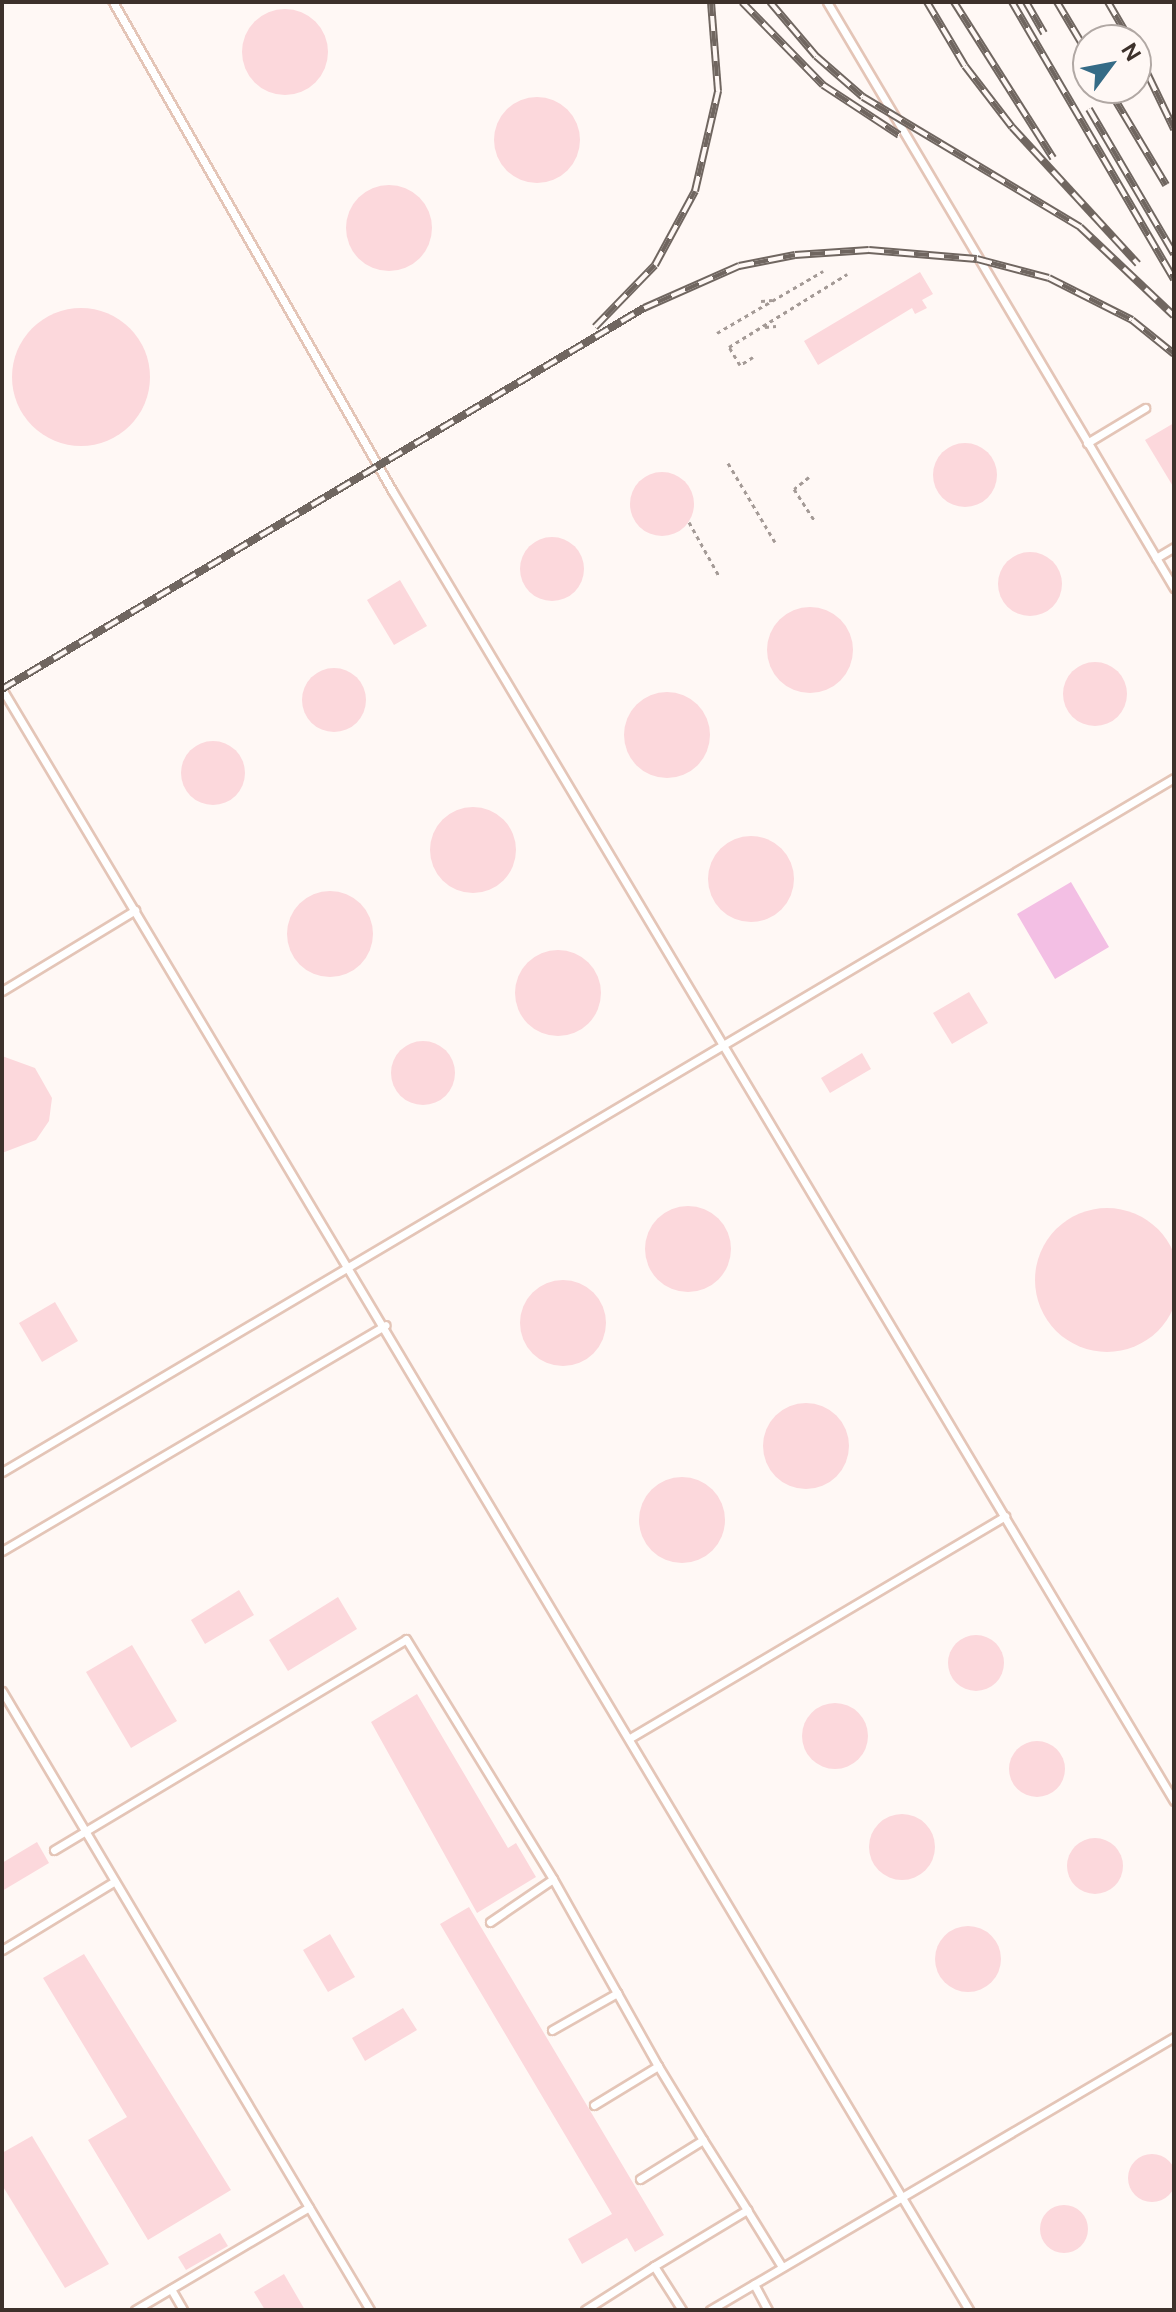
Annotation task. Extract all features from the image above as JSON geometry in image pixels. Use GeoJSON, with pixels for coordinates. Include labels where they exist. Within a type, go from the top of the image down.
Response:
{"type":"FeatureCollection","features":[{"type":"Feature","properties":{"kind":"lane"},"geometry":{"type":"LineString","coordinates":[[113,2],[393,492],[1174,1801]]}},
{"type":"Feature","properties":{"kind":"lane"},"geometry":{"type":"LineString","coordinates":[[827,2],[1174,588]]}},
{"type":"Feature","properties":{"kind":"lane"},"geometry":{"type":"LineString","coordinates":[[1087,443],[1145,408]]}},
{"type":"Feature","properties":{"kind":"lane"},"geometry":{"type":"LineString","coordinates":[[1156,558],[1174,547]]}},
{"type":"Feature","properties":{"kind":"lane"},"geometry":{"type":"LineString","coordinates":[[2,689],[351,1268],[969,2310]]}},
{"type":"Feature","properties":{"kind":"lane"},"geometry":{"type":"LineString","coordinates":[[2,1472],[1174,778]]}},
{"type":"Feature","properties":{"kind":"lane"},"geometry":{"type":"LineString","coordinates":[[2,991],[135,910]]}},
{"type":"Feature","properties":{"kind":"lane"},"geometry":{"type":"LineString","coordinates":[[2,1551],[385,1325]]}},
{"type":"Feature","properties":{"kind":"lane"},"geometry":{"type":"LineString","coordinates":[[630,1738],[1005,1516]]}},
{"type":"Feature","properties":{"kind":"lane"},"geometry":{"type":"LineString","coordinates":[[54,1850],[406,1639],[553,1879],[658,2066],[782,2267]]}},
{"type":"Feature","properties":{"kind":"lane"},"geometry":{"type":"LineString","coordinates":[[2,1691],[370,2310]]}},
{"type":"Feature","properties":{"kind":"lane"},"geometry":{"type":"LineString","coordinates":[[490,1922],[553,1879]]}},
{"type":"Feature","properties":{"kind":"lane"},"geometry":{"type":"LineString","coordinates":[[2,1950],[115,1881]]}},
{"type":"Feature","properties":{"kind":"lane"},"geometry":{"type":"LineString","coordinates":[[552,2030],[617,1993]]}},
{"type":"Feature","properties":{"kind":"lane"},"geometry":{"type":"LineString","coordinates":[[710,2310],[1174,2037]]}},
{"type":"Feature","properties":{"kind":"lane"},"geometry":{"type":"LineString","coordinates":[[594,2105],[658,2066]]}},
{"type":"Feature","properties":{"kind":"lane"},"geometry":{"type":"LineString","coordinates":[[640,2179],[703,2140]]}},
{"type":"Feature","properties":{"kind":"lane"},"geometry":{"type":"LineString","coordinates":[[135,2310],[309,2207]]}},
{"type":"Feature","properties":{"kind":"lane"},"geometry":{"type":"LineString","coordinates":[[585,2310],[747,2210]]}},
{"type":"Feature","properties":{"kind":"lane"},"geometry":{"type":"LineString","coordinates":[[654,2266],[682,2310]]}},
{"type":"Feature","properties":{"kind":"lane"},"geometry":{"type":"LineString","coordinates":[[754,2284],[768,2310]]}},
{"type":"Feature","properties":{"kind":"lane"},"geometry":{"type":"LineString","coordinates":[[171,2289],[183,2310]]}},
{"type":"Feature","properties":{"kind":"path"},"geometry":{"type":"LineString","coordinates":[[717,333],[823,271]]}},
{"type":"Feature","properties":{"kind":"path"},"geometry":{"type":"LineString","coordinates":[[753,357],[740,365],[729,347],[847,274]]}},
{"type":"Feature","properties":{"kind":"path"},"geometry":{"type":"LineString","coordinates":[[761,301],[772,300]]}},
{"type":"Feature","properties":{"kind":"path"},"geometry":{"type":"LineString","coordinates":[[761,327],[776,326]]}},
{"type":"Feature","properties":{"kind":"path"},"geometry":{"type":"LineString","coordinates":[[728,463],[775,542]]}},
{"type":"Feature","properties":{"kind":"path"},"geometry":{"type":"LineString","coordinates":[[809,477],[794,489],[814,520]]}},
{"type":"Feature","properties":{"kind":"path"},"geometry":{"type":"LineString","coordinates":[[689,522],[719,576]]}},
{"type":"Feature","properties":{"kind":"shaded area"},"geometry":{"type":"Polygon","coordinates":[[[1071,882],[1109,947],[1055,979],[1017,914],[1071,882]]]}},
{"type":"Feature","properties":{"kind":"building"},"geometry":{"type":"Polygon","coordinates":[[[285,9],[309,16],[321,28],[328,52],[321,76],[309,88],[285,95],[261,88],[249,76],[242,52],[249,28],[261,16],[285,9]]]}},
{"type":"Feature","properties":{"kind":"building"},"geometry":{"type":"Polygon","coordinates":[[[537,97],[561,104],[573,116],[580,140],[573,164],[561,176],[537,183],[513,176],[501,164],[494,140],[501,116],[513,104],[537,97]]]}},
{"type":"Feature","properties":{"kind":"building"},"geometry":{"type":"Polygon","coordinates":[[[389,185],[413,192],[425,204],[432,228],[425,252],[413,264],[389,271],[365,264],[353,252],[346,228],[353,204],[365,192],[389,185]]]}},
{"type":"Feature","properties":{"kind":"building"},"geometry":{"type":"Polygon","coordinates":[[[920,272],[933,294],[922,300],[927,308],[915,314],[912,308],[818,365],[804,341],[920,272]]]}},
{"type":"Feature","properties":{"kind":"building"},"geometry":{"type":"Polygon","coordinates":[[[81,308],[107,313],[130,328],[145,351],[150,377],[145,403],[130,426],[107,441],[81,446],[55,441],[32,426],[17,403],[12,377],[17,351],[32,328],[55,313],[81,308]]]}},
{"type":"Feature","properties":{"kind":"building"},"geometry":{"type":"Polygon","coordinates":[[[1174,423],[1174,488],[1145,440],[1174,423]]]}},
{"type":"Feature","properties":{"kind":"building"},"geometry":{"type":"Polygon","coordinates":[[[965,443],[977,445],[988,452],[995,463],[995,487],[988,498],[977,505],[965,507],[953,505],[942,498],[935,487],[933,475],[935,463],[942,452],[953,445],[965,443]]]}},
{"type":"Feature","properties":{"kind":"building"},"geometry":{"type":"Polygon","coordinates":[[[662,472],[674,474],[685,481],[692,492],[692,516],[685,527],[674,534],[662,536],[650,534],[639,527],[632,516],[630,504],[632,492],[639,481],[650,474],[662,472]]]}},
{"type":"Feature","properties":{"kind":"building"},"geometry":{"type":"Polygon","coordinates":[[[552,537],[564,539],[575,546],[582,557],[582,581],[575,592],[564,599],[552,601],[540,599],[529,592],[522,581],[520,569],[522,557],[529,546],[540,539],[552,537]]]}},
{"type":"Feature","properties":{"kind":"building"},"geometry":{"type":"Polygon","coordinates":[[[1030,552],[1042,554],[1053,561],[1060,572],[1060,596],[1053,607],[1042,614],[1030,616],[1018,614],[1007,607],[1000,596],[998,584],[1000,572],[1007,561],[1018,554],[1030,552]]]}},
{"type":"Feature","properties":{"kind":"building"},"geometry":{"type":"Polygon","coordinates":[[[400,580],[427,626],[394,645],[367,600],[400,580]]]}},
{"type":"Feature","properties":{"kind":"building"},"geometry":{"type":"Polygon","coordinates":[[[810,607],[834,614],[846,626],[853,650],[846,674],[834,686],[810,693],[786,686],[774,674],[767,650],[774,626],[786,614],[810,607]]]}},
{"type":"Feature","properties":{"kind":"building"},"geometry":{"type":"Polygon","coordinates":[[[1095,662],[1107,664],[1118,671],[1125,682],[1125,706],[1118,717],[1107,724],[1095,726],[1083,724],[1072,717],[1065,706],[1063,694],[1065,682],[1072,671],[1083,664],[1095,662]]]}},
{"type":"Feature","properties":{"kind":"building"},"geometry":{"type":"Polygon","coordinates":[[[334,668],[346,670],[357,677],[364,688],[364,712],[357,723],[346,730],[334,732],[322,730],[311,723],[304,712],[302,700],[304,688],[311,677],[322,670],[334,668]]]}},
{"type":"Feature","properties":{"kind":"building"},"geometry":{"type":"Polygon","coordinates":[[[667,692],[691,699],[703,711],[710,735],[703,759],[691,771],[667,778],[643,771],[631,759],[624,735],[631,711],[643,699],[667,692]]]}},
{"type":"Feature","properties":{"kind":"building"},"geometry":{"type":"Polygon","coordinates":[[[213,741],[225,743],[236,750],[243,761],[243,785],[236,796],[225,803],[213,805],[201,803],[190,796],[183,785],[181,773],[183,761],[190,750],[201,743],[213,741]]]}},
{"type":"Feature","properties":{"kind":"building"},"geometry":{"type":"Polygon","coordinates":[[[473,807],[497,814],[509,826],[516,850],[509,874],[497,886],[473,893],[449,886],[437,874],[430,850],[437,826],[449,814],[473,807]]]}},
{"type":"Feature","properties":{"kind":"building"},"geometry":{"type":"Polygon","coordinates":[[[751,836],[775,843],[787,855],[794,879],[787,903],[775,915],[751,922],[727,915],[715,903],[708,879],[715,855],[727,843],[751,836]]]}},
{"type":"Feature","properties":{"kind":"building"},"geometry":{"type":"Polygon","coordinates":[[[330,891],[354,898],[366,910],[373,934],[366,958],[354,970],[330,977],[306,970],[294,958],[287,934],[294,910],[306,898],[330,891]]]}},
{"type":"Feature","properties":{"kind":"building"},"geometry":{"type":"Polygon","coordinates":[[[558,950],[582,957],[594,969],[601,993],[594,1017],[582,1029],[558,1036],[534,1029],[522,1017],[515,993],[522,969],[534,957],[558,950]]]}},
{"type":"Feature","properties":{"kind":"building"},"geometry":{"type":"Polygon","coordinates":[[[969,992],[988,1023],[952,1044],[933,1013],[969,992]]]}},
{"type":"Feature","properties":{"kind":"building"},"geometry":{"type":"Polygon","coordinates":[[[423,1041],[435,1043],[446,1050],[453,1061],[453,1085],[446,1096],[435,1103],[423,1105],[411,1103],[400,1096],[393,1085],[391,1073],[393,1061],[400,1050],[411,1043],[423,1041]]]}},
{"type":"Feature","properties":{"kind":"building"},"geometry":{"type":"Polygon","coordinates":[[[862,1053],[871,1069],[830,1093],[821,1078],[862,1053]]]}},
{"type":"Feature","properties":{"kind":"building"},"geometry":{"type":"Polygon","coordinates":[[[2,1056],[35,1068],[52,1098],[49,1121],[36,1140],[2,1153],[2,1056]]]}},
{"type":"Feature","properties":{"kind":"building"},"geometry":{"type":"Polygon","coordinates":[[[688,1206],[712,1213],[724,1225],[731,1249],[724,1273],[712,1285],[688,1292],[664,1285],[652,1273],[645,1249],[652,1225],[664,1213],[688,1206]]]}},
{"type":"Feature","properties":{"kind":"building"},"geometry":{"type":"Polygon","coordinates":[[[1107,1208],[1134,1214],[1158,1229],[1173,1253],[1179,1280],[1173,1307],[1158,1331],[1134,1346],[1107,1352],[1080,1346],[1056,1331],[1041,1307],[1035,1280],[1041,1253],[1056,1229],[1080,1214],[1107,1208]]]}},
{"type":"Feature","properties":{"kind":"building"},"geometry":{"type":"Polygon","coordinates":[[[563,1280],[587,1287],[599,1299],[606,1323],[599,1347],[587,1359],[563,1366],[539,1359],[527,1347],[520,1323],[527,1299],[539,1287],[563,1280]]]}},
{"type":"Feature","properties":{"kind":"building"},"geometry":{"type":"Polygon","coordinates":[[[55,1302],[78,1341],[42,1362],[19,1323],[55,1302]]]}},
{"type":"Feature","properties":{"kind":"building"},"geometry":{"type":"Polygon","coordinates":[[[806,1403],[830,1410],[842,1422],[849,1446],[842,1470],[830,1482],[806,1489],[782,1482],[770,1470],[763,1446],[770,1422],[782,1410],[806,1403]]]}},
{"type":"Feature","properties":{"kind":"building"},"geometry":{"type":"Polygon","coordinates":[[[682,1477],[706,1484],[718,1496],[725,1520],[718,1544],[706,1556],[682,1563],[658,1556],[646,1544],[639,1520],[646,1496],[658,1484],[682,1477]]]}},
{"type":"Feature","properties":{"kind":"building"},"geometry":{"type":"Polygon","coordinates":[[[239,1590],[254,1615],[205,1644],[191,1620],[239,1590]]]}},
{"type":"Feature","properties":{"kind":"building"},"geometry":{"type":"Polygon","coordinates":[[[338,1597],[357,1629],[288,1671],[269,1640],[338,1597]]]}},
{"type":"Feature","properties":{"kind":"building"},"geometry":{"type":"Polygon","coordinates":[[[976,1635],[996,1643],[1004,1663],[996,1683],[976,1691],[956,1683],[948,1663],[956,1643],[976,1635]]]}},
{"type":"Feature","properties":{"kind":"building"},"geometry":{"type":"Polygon","coordinates":[[[132,1645],[177,1721],[131,1748],[86,1672],[132,1645]]]}},
{"type":"Feature","properties":{"kind":"building"},"geometry":{"type":"Polygon","coordinates":[[[417,1694],[508,1848],[516,1843],[536,1877],[477,1913],[371,1722],[417,1694]]]}},
{"type":"Feature","properties":{"kind":"building"},"geometry":{"type":"Polygon","coordinates":[[[835,1703],[848,1706],[858,1713],[865,1723],[868,1736],[865,1749],[858,1759],[848,1766],[835,1769],[822,1766],[812,1759],[805,1749],[802,1736],[805,1723],[812,1713],[822,1706],[835,1703]]]}},
{"type":"Feature","properties":{"kind":"building"},"geometry":{"type":"Polygon","coordinates":[[[1037,1741],[1057,1749],[1065,1769],[1057,1789],[1037,1797],[1017,1789],[1009,1769],[1017,1749],[1037,1741]]]}},
{"type":"Feature","properties":{"kind":"building"},"geometry":{"type":"Polygon","coordinates":[[[902,1814],[915,1817],[925,1824],[932,1834],[935,1847],[932,1860],[925,1870],[915,1877],[902,1880],[889,1877],[879,1870],[872,1860],[869,1847],[872,1834],[879,1824],[889,1817],[902,1814]]]}},
{"type":"Feature","properties":{"kind":"building"},"geometry":{"type":"Polygon","coordinates":[[[1095,1838],[1115,1846],[1123,1866],[1115,1886],[1095,1894],[1075,1886],[1067,1866],[1075,1846],[1095,1838]]]}},
{"type":"Feature","properties":{"kind":"building"},"geometry":{"type":"Polygon","coordinates":[[[37,1842],[49,1863],[2,1891],[2,1863],[37,1842]]]}},
{"type":"Feature","properties":{"kind":"building"},"geometry":{"type":"Polygon","coordinates":[[[469,1907],[664,2235],[635,2252],[627,2238],[582,2264],[568,2239],[612,2214],[440,1924],[469,1907]]]}},
{"type":"Feature","properties":{"kind":"building"},"geometry":{"type":"Polygon","coordinates":[[[968,1926],[981,1929],[991,1936],[998,1946],[1001,1959],[998,1972],[991,1982],[981,1989],[968,1992],[955,1989],[945,1982],[938,1972],[935,1959],[938,1946],[945,1936],[955,1929],[968,1926]]]}},
{"type":"Feature","properties":{"kind":"building"},"geometry":{"type":"Polygon","coordinates":[[[330,1934],[355,1977],[328,1992],[303,1950],[330,1934]]]}},
{"type":"Feature","properties":{"kind":"building"},"geometry":{"type":"Polygon","coordinates":[[[84,1954],[231,2190],[148,2240],[88,2140],[127,2117],[43,1978],[84,1954]]]}},
{"type":"Feature","properties":{"kind":"building"},"geometry":{"type":"Polygon","coordinates":[[[403,2008],[417,2030],[365,2061],[352,2038],[403,2008]]]}},
{"type":"Feature","properties":{"kind":"building"},"geometry":{"type":"Polygon","coordinates":[[[32,2136],[109,2264],[65,2288],[2,2185],[2,2153],[32,2136]]]}},
{"type":"Feature","properties":{"kind":"building"},"geometry":{"type":"Polygon","coordinates":[[[1152,2154],[1169,2161],[1176,2178],[1169,2195],[1152,2202],[1135,2195],[1128,2178],[1135,2161],[1152,2154]]]}},
{"type":"Feature","properties":{"kind":"building"},"geometry":{"type":"Polygon","coordinates":[[[1064,2205],[1081,2212],[1088,2229],[1081,2246],[1064,2253],[1047,2246],[1040,2229],[1047,2212],[1064,2205]]]}},
{"type":"Feature","properties":{"kind":"building"},"geometry":{"type":"Polygon","coordinates":[[[220,2233],[228,2246],[186,2270],[178,2257],[220,2233]]]}},
{"type":"Feature","properties":{"kind":"building"},"geometry":{"type":"Polygon","coordinates":[[[284,2274],[305,2310],[265,2310],[254,2292],[284,2274]]]}},
{"type":"Feature","properties":{"kind":"railway"},"geometry":{"type":"LineString","coordinates":[[595,327],[655,265],[695,191],[718,91],[711,2]]}},
{"type":"Feature","properties":{"kind":"railway"},"geometry":{"type":"LineString","coordinates":[[742,2],[823,85],[899,135]]}},
{"type":"Feature","properties":{"kind":"railway"},"geometry":{"type":"LineString","coordinates":[[770,2],[816,56],[863,97],[1080,227],[1174,316]]}},
{"type":"Feature","properties":{"kind":"railway"},"geometry":{"type":"LineString","coordinates":[[927,2],[965,66],[1012,127],[1138,264]]}},
{"type":"Feature","properties":{"kind":"railway"},"geometry":{"type":"LineString","coordinates":[[954,2],[1053,158]]}},
{"type":"Feature","properties":{"kind":"railway"},"geometry":{"type":"LineString","coordinates":[[1012,2],[1174,279]]}},
{"type":"Feature","properties":{"kind":"railway"},"geometry":{"type":"LineString","coordinates":[[1026,2],[1044,33]]}},
{"type":"Feature","properties":{"kind":"railway"},"geometry":{"type":"LineString","coordinates":[[1057,2],[1072,27]]}},
{"type":"Feature","properties":{"kind":"railway"},"geometry":{"type":"LineString","coordinates":[[1108,2],[1121,24]]}},
{"type":"Feature","properties":{"kind":"railway"},"geometry":{"type":"LineString","coordinates":[[1152,83],[1174,129]]}},
{"type":"Feature","properties":{"kind":"railway"},"geometry":{"type":"LineString","coordinates":[[1118,104],[1166,185]]}},
{"type":"Feature","properties":{"kind":"railway"},"geometry":{"type":"LineString","coordinates":[[1089,109],[1174,254]]}},
{"type":"Feature","properties":{"kind":"railway"},"geometry":{"type":"LineString","coordinates":[[2,689],[644,308],[739,266],[795,255],[869,250],[977,259],[1049,278],[1132,320],[1174,354]]}}]}
